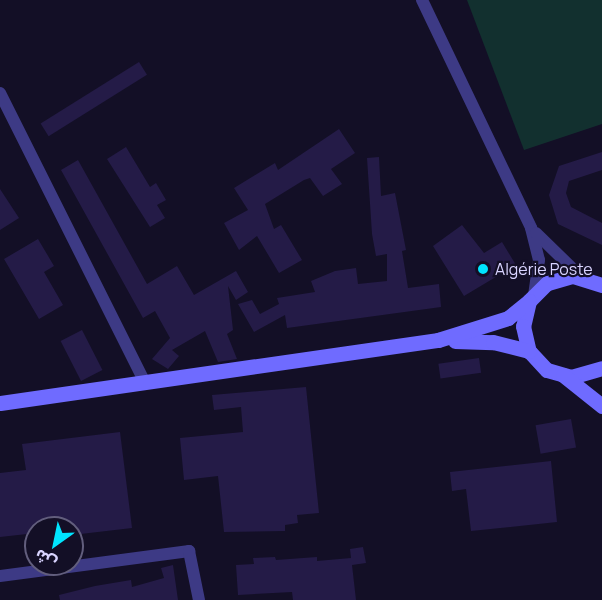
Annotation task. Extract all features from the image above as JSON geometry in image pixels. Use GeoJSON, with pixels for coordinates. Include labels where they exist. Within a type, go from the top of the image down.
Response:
{"type":"FeatureCollection","features":[{"type":"Feature","properties":{"kind":"street"},"geometry":{"type":"LineString","coordinates":[[422,0],[531,228],[539,260],[532,297],[523,326],[529,351]]}},
{"type":"Feature","properties":{"kind":"street"},"geometry":{"type":"LineString","coordinates":[[0,93],[145,382]]}},
{"type":"Feature","properties":{"kind":"street"},"geometry":{"type":"LineString","coordinates":[[531,228],[580,276],[602,285]]}},
{"type":"Feature","properties":{"kind":"street"},"geometry":{"type":"LineString","coordinates":[[0,403],[438,340],[508,318],[555,279],[580,276]]}},
{"type":"Feature","properties":{"kind":"street"},"geometry":{"type":"LineString","coordinates":[[438,340],[493,342],[529,351],[547,369],[562,375],[602,406]]}},
{"type":"Feature","properties":{"kind":"street"},"geometry":{"type":"LineString","coordinates":[[562,375],[579,376],[602,368]]}},
{"type":"Feature","properties":{"kind":"street"},"geometry":{"type":"LineString","coordinates":[[0,576],[189,551],[199,600]]}},
{"type":"Feature","properties":{"kind":"green space"},"geometry":{"type":"Polygon","coordinates":[[[467,0],[602,0],[602,124],[524,150],[467,0]]]}},
{"type":"Feature","properties":{"kind":"building"},"geometry":{"type":"Polygon","coordinates":[[[139,62],[147,75],[49,136],[41,123],[139,62]]]}},
{"type":"Feature","properties":{"kind":"building"},"geometry":{"type":"Polygon","coordinates":[[[339,129],[355,153],[331,169],[342,184],[323,196],[310,178],[265,204],[274,229],[281,225],[302,260],[279,273],[257,236],[239,250],[224,223],[248,210],[234,188],[275,163],[278,170],[339,129]]]}},
{"type":"Feature","properties":{"kind":"building"},"geometry":{"type":"Polygon","coordinates":[[[126,147],[150,187],[156,183],[166,200],[157,205],[165,218],[150,227],[107,159],[126,147]]]}},
{"type":"Feature","properties":{"kind":"building"},"geometry":{"type":"Polygon","coordinates":[[[602,152],[602,170],[569,181],[566,193],[571,207],[602,223],[602,245],[558,224],[549,195],[559,166],[602,152]]]}},
{"type":"Feature","properties":{"kind":"building"},"geometry":{"type":"Polygon","coordinates":[[[379,157],[381,196],[395,193],[406,250],[402,251],[408,288],[439,284],[441,307],[287,328],[285,315],[254,332],[238,304],[252,300],[260,314],[279,304],[277,298],[315,292],[311,281],[335,271],[356,268],[358,284],[387,281],[387,254],[376,256],[372,234],[367,158],[379,157]]]}},
{"type":"Feature","properties":{"kind":"building"},"geometry":{"type":"Polygon","coordinates":[[[78,160],[147,284],[177,266],[194,295],[236,271],[248,292],[236,300],[228,286],[233,330],[227,334],[237,359],[218,362],[205,331],[172,350],[179,356],[168,369],[152,359],[170,338],[155,311],[143,318],[61,170],[78,160]]]}},
{"type":"Feature","properties":{"kind":"building"},"geometry":{"type":"Polygon","coordinates":[[[0,189],[19,218],[0,230],[0,189]]]}},
{"type":"Feature","properties":{"kind":"building"},"geometry":{"type":"Polygon","coordinates":[[[462,225],[484,253],[502,242],[516,265],[464,296],[433,246],[462,225]]]}},
{"type":"Feature","properties":{"kind":"building"},"geometry":{"type":"Polygon","coordinates":[[[38,239],[54,266],[44,272],[63,305],[39,319],[4,259],[38,239]]]}},
{"type":"Feature","properties":{"kind":"building"},"geometry":{"type":"Polygon","coordinates":[[[82,330],[102,370],[81,381],[61,341],[82,330]]]}},
{"type":"Feature","properties":{"kind":"building"},"geometry":{"type":"Polygon","coordinates":[[[479,358],[481,373],[440,379],[438,364],[479,358]]]}},
{"type":"Feature","properties":{"kind":"building"},"geometry":{"type":"Polygon","coordinates":[[[306,387],[319,513],[297,515],[298,523],[285,525],[285,531],[224,532],[218,476],[184,480],[180,438],[243,432],[241,407],[214,410],[212,395],[306,387]]]}},
{"type":"Feature","properties":{"kind":"building"},"geometry":{"type":"Polygon","coordinates":[[[571,419],[576,448],[541,454],[536,425],[571,419]]]}},
{"type":"Feature","properties":{"kind":"building"},"geometry":{"type":"Polygon","coordinates":[[[120,432],[132,528],[84,534],[84,516],[24,516],[24,534],[0,537],[0,473],[26,470],[22,444],[120,432]]]}},
{"type":"Feature","properties":{"kind":"building"},"geometry":{"type":"Polygon","coordinates":[[[551,461],[557,522],[471,531],[466,489],[452,491],[450,472],[551,461]]]}},
{"type":"Feature","properties":{"kind":"building"},"geometry":{"type":"Polygon","coordinates":[[[363,547],[366,563],[352,565],[356,600],[293,600],[292,592],[238,595],[236,565],[254,564],[253,558],[275,557],[276,560],[317,557],[317,561],[351,558],[350,549],[363,547]]]}},
{"type":"Feature","properties":{"kind":"building"},"geometry":{"type":"Polygon","coordinates":[[[173,565],[178,600],[60,600],[59,595],[95,586],[131,580],[132,587],[164,578],[161,568],[173,565]]]}},
{"type":"Feature","properties":{"kind":"place","name":"Algérie Poste"},"geometry":{"type":"Point","coordinates":[483,269]}}]}
